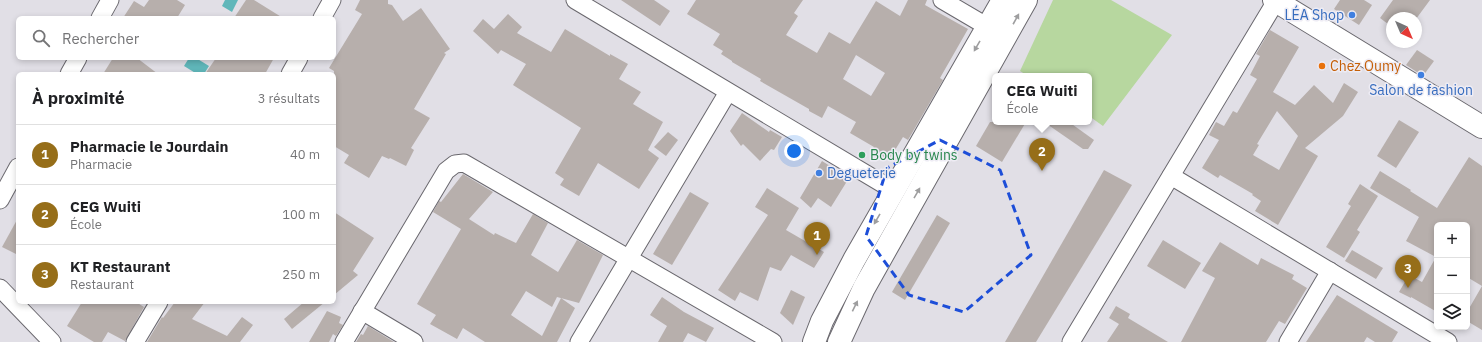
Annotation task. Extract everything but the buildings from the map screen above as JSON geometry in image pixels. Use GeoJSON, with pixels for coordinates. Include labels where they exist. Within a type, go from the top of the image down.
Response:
{"type":"FeatureCollection","features":[{"type":"Feature","properties":{"kind":"main road"},"geometry":{"type":"LineString","coordinates":[[814,342],[822,321],[846,274],[1003,0]]}},
{"type":"Feature","properties":{"kind":"main road"},"geometry":{"type":"LineString","coordinates":[[839,342],[864,288],[1026,0]]}},
{"type":"Feature","properties":{"kind":"main road"},"geometry":{"type":"LineString","coordinates":[[1275,1],[1482,127]]}},
{"type":"Feature","properties":{"kind":"street"},"geometry":{"type":"LineString","coordinates":[[101,16],[110,0]]}},
{"type":"Feature","properties":{"kind":"street"},"geometry":{"type":"LineString","coordinates":[[323,16],[332,0]]}},
{"type":"Feature","properties":{"kind":"street"},"geometry":{"type":"LineString","coordinates":[[575,0],[893,190]]}},
{"type":"Feature","properties":{"kind":"street"},"geometry":{"type":"LineString","coordinates":[[942,0],[988,28]]}},
{"type":"Feature","properties":{"kind":"street"},"geometry":{"type":"LineString","coordinates":[[1071,342],[1275,1]]}},
{"type":"Feature","properties":{"kind":"street"},"geometry":{"type":"LineString","coordinates":[[70,72],[77,60]]}},
{"type":"Feature","properties":{"kind":"street"},"geometry":{"type":"LineString","coordinates":[[291,72],[298,60]]}},
{"type":"Feature","properties":{"kind":"street"},"geometry":{"type":"LineString","coordinates":[[579,342],[728,92]]}},
{"type":"Feature","properties":{"kind":"street"},"geometry":{"type":"LineString","coordinates":[[344,342],[446,171],[454,164],[464,163],[773,342]]}},
{"type":"Feature","properties":{"kind":"street"},"geometry":{"type":"LineString","coordinates":[[0,200],[16,171]]}},
{"type":"Feature","properties":{"kind":"street"},"geometry":{"type":"LineString","coordinates":[[1171,176],[1448,342]]}},
{"type":"Feature","properties":{"kind":"street"},"geometry":{"type":"LineString","coordinates":[[1288,342],[1330,271]]}},
{"type":"Feature","properties":{"kind":"street"},"geometry":{"type":"LineString","coordinates":[[0,288],[52,342]]}},
{"type":"Feature","properties":{"kind":"street"},"geometry":{"type":"LineString","coordinates":[[136,342],[157,304]]}},
{"type":"Feature","properties":{"kind":"street"},"geometry":{"type":"LineString","coordinates":[[362,311],[414,342]]}},
{"type":"Feature","properties":{"kind":"highlighted area"},"geometry":{"type":"Polygon","coordinates":[[[940,140],[1000,170],[1031,255],[964,312],[909,295],[866,236],[887,168],[940,140]]]}},
{"type":"Feature","properties":{"kind":"green space"},"geometry":{"type":"Polygon","coordinates":[[[1053,0],[1111,0],[1172,35],[1103,126],[1092,118],[1092,73],[1023,73],[1020,71],[1053,0]]]}},
{"type":"Feature","properties":{"kind":"water"},"geometry":{"type":"Polygon","coordinates":[[[225,0],[238,0],[232,12],[222,6],[225,0]]]}},
{"type":"Feature","properties":{"kind":"water"},"geometry":{"type":"Polygon","coordinates":[[[188,60],[199,60],[209,66],[205,72],[194,72],[184,66],[188,60]]]}},
{"type":"Feature","properties":{"kind":"place","name":"LÉA Shop"},"geometry":{"type":"Point","coordinates":[1352,15]}},
{"type":"Feature","properties":{"kind":"place","name":"Chez Oumy"},"geometry":{"type":"Point","coordinates":[1322,66]}},
{"type":"Feature","properties":{"kind":"place","name":"Salon de fashion"},"geometry":{"type":"Point","coordinates":[1421,75]}},
{"type":"Feature","properties":{"kind":"place","name":"Body by twins"},"geometry":{"type":"Point","coordinates":[862,155]}},
{"type":"Feature","properties":{"kind":"place","name":"CEG Wuiti"},"geometry":{"type":"Point","coordinates":[1042,171]}},
{"type":"Feature","properties":{"kind":"place","name":"Degueterie"},"geometry":{"type":"Point","coordinates":[819,173]}},
{"type":"Feature","properties":{"kind":"place","name":"Pharmacie le Jourdain"},"geometry":{"type":"Point","coordinates":[817,255]}},
{"type":"Feature","properties":{"kind":"place","name":"KT Restaurant"},"geometry":{"type":"Point","coordinates":[1408,288]}}]}
